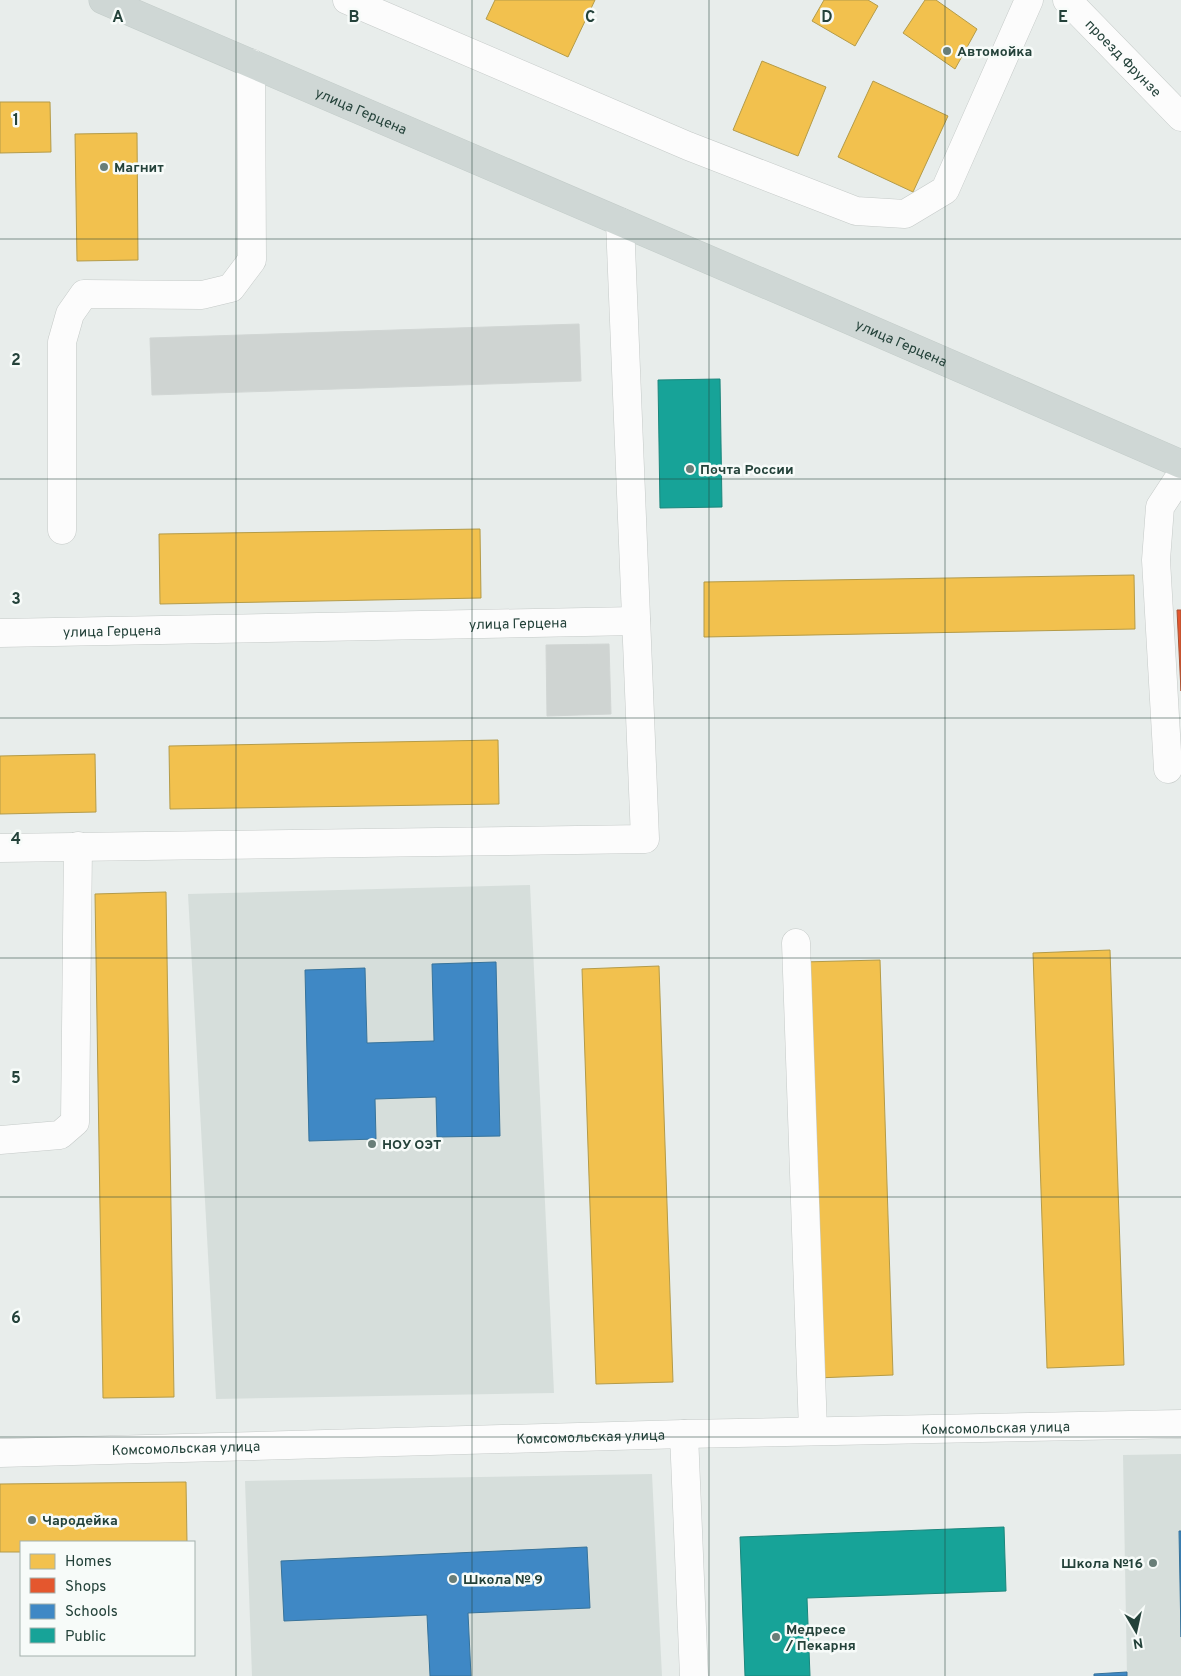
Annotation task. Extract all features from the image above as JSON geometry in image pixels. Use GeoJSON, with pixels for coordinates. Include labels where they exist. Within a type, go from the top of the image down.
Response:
{"type":"FeatureCollection","features":[{"type":"Feature","properties":{"kind":"main road","name":"улица Герцена"},"geometry":{"type":"LineString","coordinates":[[103,0],[1181,464]]}},
{"type":"Feature","properties":{"kind":"street"},"geometry":{"type":"LineString","coordinates":[[347,0],[688,146],[856,211],[905,214],[945,190],[1029,0]]}},
{"type":"Feature","properties":{"kind":"street","name":"проезд Фрунзе"},"geometry":{"type":"LineString","coordinates":[[1067,0],[1181,117]]}},
{"type":"Feature","properties":{"kind":"street"},"geometry":{"type":"LineString","coordinates":[[62,530],[62,342],[70,314],[84,294],[202,295],[231,288],[252,260],[251,64]]}},
{"type":"Feature","properties":{"kind":"street"},"geometry":{"type":"LineString","coordinates":[[0,848],[645,839],[620,222]]}},
{"type":"Feature","properties":{"kind":"street"},"geometry":{"type":"LineString","coordinates":[[1168,770],[1156,560],[1160,507],[1181,475]]}},
{"type":"Feature","properties":{"kind":"street","name":"улица Герцена"},"geometry":{"type":"LineString","coordinates":[[0,633],[636,621]]}},
{"type":"Feature","properties":{"kind":"street"},"geometry":{"type":"LineString","coordinates":[[0,1140],[60,1135],[76,1122],[78,846]]}},
{"type":"Feature","properties":{"kind":"street"},"geometry":{"type":"LineString","coordinates":[[796,943],[813,1432]]}},
{"type":"Feature","properties":{"kind":"street","name":"Комсомольская улица"},"geometry":{"type":"LineString","coordinates":[[0,1453],[684,1434],[1181,1424]]}},
{"type":"Feature","properties":{"kind":"street"},"geometry":{"type":"LineString","coordinates":[[684,1434],[694,1676]]}},
{"type":"Feature","properties":{"kind":"shaded area","name":"НОУ ОЭТ"},"geometry":{"type":"Polygon","coordinates":[[[530,885],[554,1393],[216,1399],[188,894],[530,885]]]}},
{"type":"Feature","properties":{"kind":"shaded area","name":"Школа №16"},"geometry":{"type":"Polygon","coordinates":[[[1181,1454],[1181,1676],[1127,1676],[1123,1455],[1181,1454]]]}},
{"type":"Feature","properties":{"kind":"shaded area","name":"Школа № 9"},"geometry":{"type":"Polygon","coordinates":[[[652,1474],[662,1676],[252,1676],[245,1481],[652,1474]]]}},
{"type":"Feature","properties":{"kind":"building: Homes"},"geometry":{"type":"Polygon","coordinates":[[[495,0],[595,0],[568,57],[486,19],[495,0]]]}},
{"type":"Feature","properties":{"kind":"building: Homes"},"geometry":{"type":"Polygon","coordinates":[[[824,0],[868,0],[878,6],[855,46],[812,21],[824,0]]]}},
{"type":"Feature","properties":{"kind":"building: Homes","name":"Автомойка"},"geometry":{"type":"Polygon","coordinates":[[[925,0],[936,0],[977,29],[955,69],[903,33],[925,0]]]}},
{"type":"Feature","properties":{"kind":"building: Homes"},"geometry":{"type":"Polygon","coordinates":[[[762,61],[826,87],[798,156],[733,130],[762,61]]]}},
{"type":"Feature","properties":{"kind":"building: Homes"},"geometry":{"type":"Polygon","coordinates":[[[873,81],[948,116],[913,192],[838,157],[873,81]]]}},
{"type":"Feature","properties":{"kind":"building: Homes"},"geometry":{"type":"Polygon","coordinates":[[[0,102],[50,102],[51,152],[0,153],[0,102]]]}},
{"type":"Feature","properties":{"kind":"building: Homes"},"geometry":{"type":"Polygon","coordinates":[[[137,133],[138,260],[77,261],[75,134],[137,133]]]}},
{"type":"Feature","properties":{"kind":"building: Homes"},"geometry":{"type":"Polygon","coordinates":[[[480,529],[481,598],[160,604],[159,534],[480,529]]]}},
{"type":"Feature","properties":{"kind":"building: Homes"},"geometry":{"type":"Polygon","coordinates":[[[1134,575],[1135,629],[704,637],[704,582],[1134,575]]]}},
{"type":"Feature","properties":{"kind":"building: Homes"},"geometry":{"type":"Polygon","coordinates":[[[498,740],[499,804],[170,809],[169,746],[498,740]]]}},
{"type":"Feature","properties":{"kind":"building: Homes"},"geometry":{"type":"Polygon","coordinates":[[[95,754],[96,812],[0,814],[0,756],[95,754]]]}},
{"type":"Feature","properties":{"kind":"building: Homes"},"geometry":{"type":"Polygon","coordinates":[[[166,892],[174,1397],[103,1398],[95,894],[166,892]]]}},
{"type":"Feature","properties":{"kind":"building: Homes"},"geometry":{"type":"Polygon","coordinates":[[[1110,950],[1124,1365],[1047,1368],[1033,953],[1110,950]]]}},
{"type":"Feature","properties":{"kind":"building: Homes"},"geometry":{"type":"Polygon","coordinates":[[[880,960],[893,1375],[816,1378],[803,962],[880,960]]]}},
{"type":"Feature","properties":{"kind":"building: Homes"},"geometry":{"type":"Polygon","coordinates":[[[659,966],[673,1382],[596,1384],[582,969],[659,966]]]}},
{"type":"Feature","properties":{"kind":"building: Homes"},"geometry":{"type":"Polygon","coordinates":[[[186,1482],[187,1541],[20,1541],[20,1552],[0,1552],[0,1484],[186,1482]]]}},
{"type":"Feature","properties":{"kind":"building: Shops"},"geometry":{"type":"Polygon","coordinates":[[[1177,610],[1181,610],[1181,691],[1180,671],[1177,610]]]}},
{"type":"Feature","properties":{"kind":"building: Schools"},"geometry":{"type":"Polygon","coordinates":[[[496,962],[500,1136],[437,1137],[436,1097],[375,1099],[376,1139],[309,1141],[305,970],[365,968],[367,1043],[434,1041],[432,964],[496,962]]]}},
{"type":"Feature","properties":{"kind":"building: Schools"},"geometry":{"type":"Polygon","coordinates":[[[1179,1531],[1181,1531],[1181,1637],[1179,1531]]]}},
{"type":"Feature","properties":{"kind":"building: Schools"},"geometry":{"type":"Polygon","coordinates":[[[587,1547],[590,1608],[468,1613],[471,1676],[430,1676],[427,1615],[284,1621],[281,1561],[587,1547]]]}},
{"type":"Feature","properties":{"kind":"building: Schools"},"geometry":{"type":"Polygon","coordinates":[[[1127,1672],[1127,1676],[1094,1676],[1094,1674],[1127,1672]]]}},
{"type":"Feature","properties":{"kind":"building: Public"},"geometry":{"type":"Polygon","coordinates":[[[720,379],[722,507],[660,508],[658,380],[720,379]]]}},
{"type":"Feature","properties":{"kind":"building: Public","name":"Медресе / Пекарня"},"geometry":{"type":"Polygon","coordinates":[[[1004,1527],[1006,1591],[807,1598],[810,1676],[745,1676],[740,1537],[1004,1527]]]}},
{"type":"Feature","properties":{"kind":"building: Other"},"geometry":{"type":"Polygon","coordinates":[[[579,324],[581,381],[152,395],[150,338],[579,324]]]}},
{"type":"Feature","properties":{"kind":"building: Other"},"geometry":{"type":"Polygon","coordinates":[[[609,644],[611,714],[547,716],[546,645],[609,644]]]}},
{"type":"Feature","properties":{"kind":"place","name":"Автомойка"},"geometry":{"type":"Point","coordinates":[947,51]}},
{"type":"Feature","properties":{"kind":"place","name":"Магнит"},"geometry":{"type":"Point","coordinates":[104,167]}},
{"type":"Feature","properties":{"kind":"place","name":"Почта России"},"geometry":{"type":"Point","coordinates":[690,469]}},
{"type":"Feature","properties":{"kind":"place","name":"НОУ ОЭТ"},"geometry":{"type":"Point","coordinates":[372,1144]}},
{"type":"Feature","properties":{"kind":"place","name":"Чародейка"},"geometry":{"type":"Point","coordinates":[32,1520]}},
{"type":"Feature","properties":{"kind":"place","name":"Школа №16"},"geometry":{"type":"Point","coordinates":[1153,1563]}},
{"type":"Feature","properties":{"kind":"place","name":"Школа № 9"},"geometry":{"type":"Point","coordinates":[453,1579]}},
{"type":"Feature","properties":{"kind":"place","name":"Медресе / Пекарня"},"geometry":{"type":"Point","coordinates":[776,1637]}}]}
